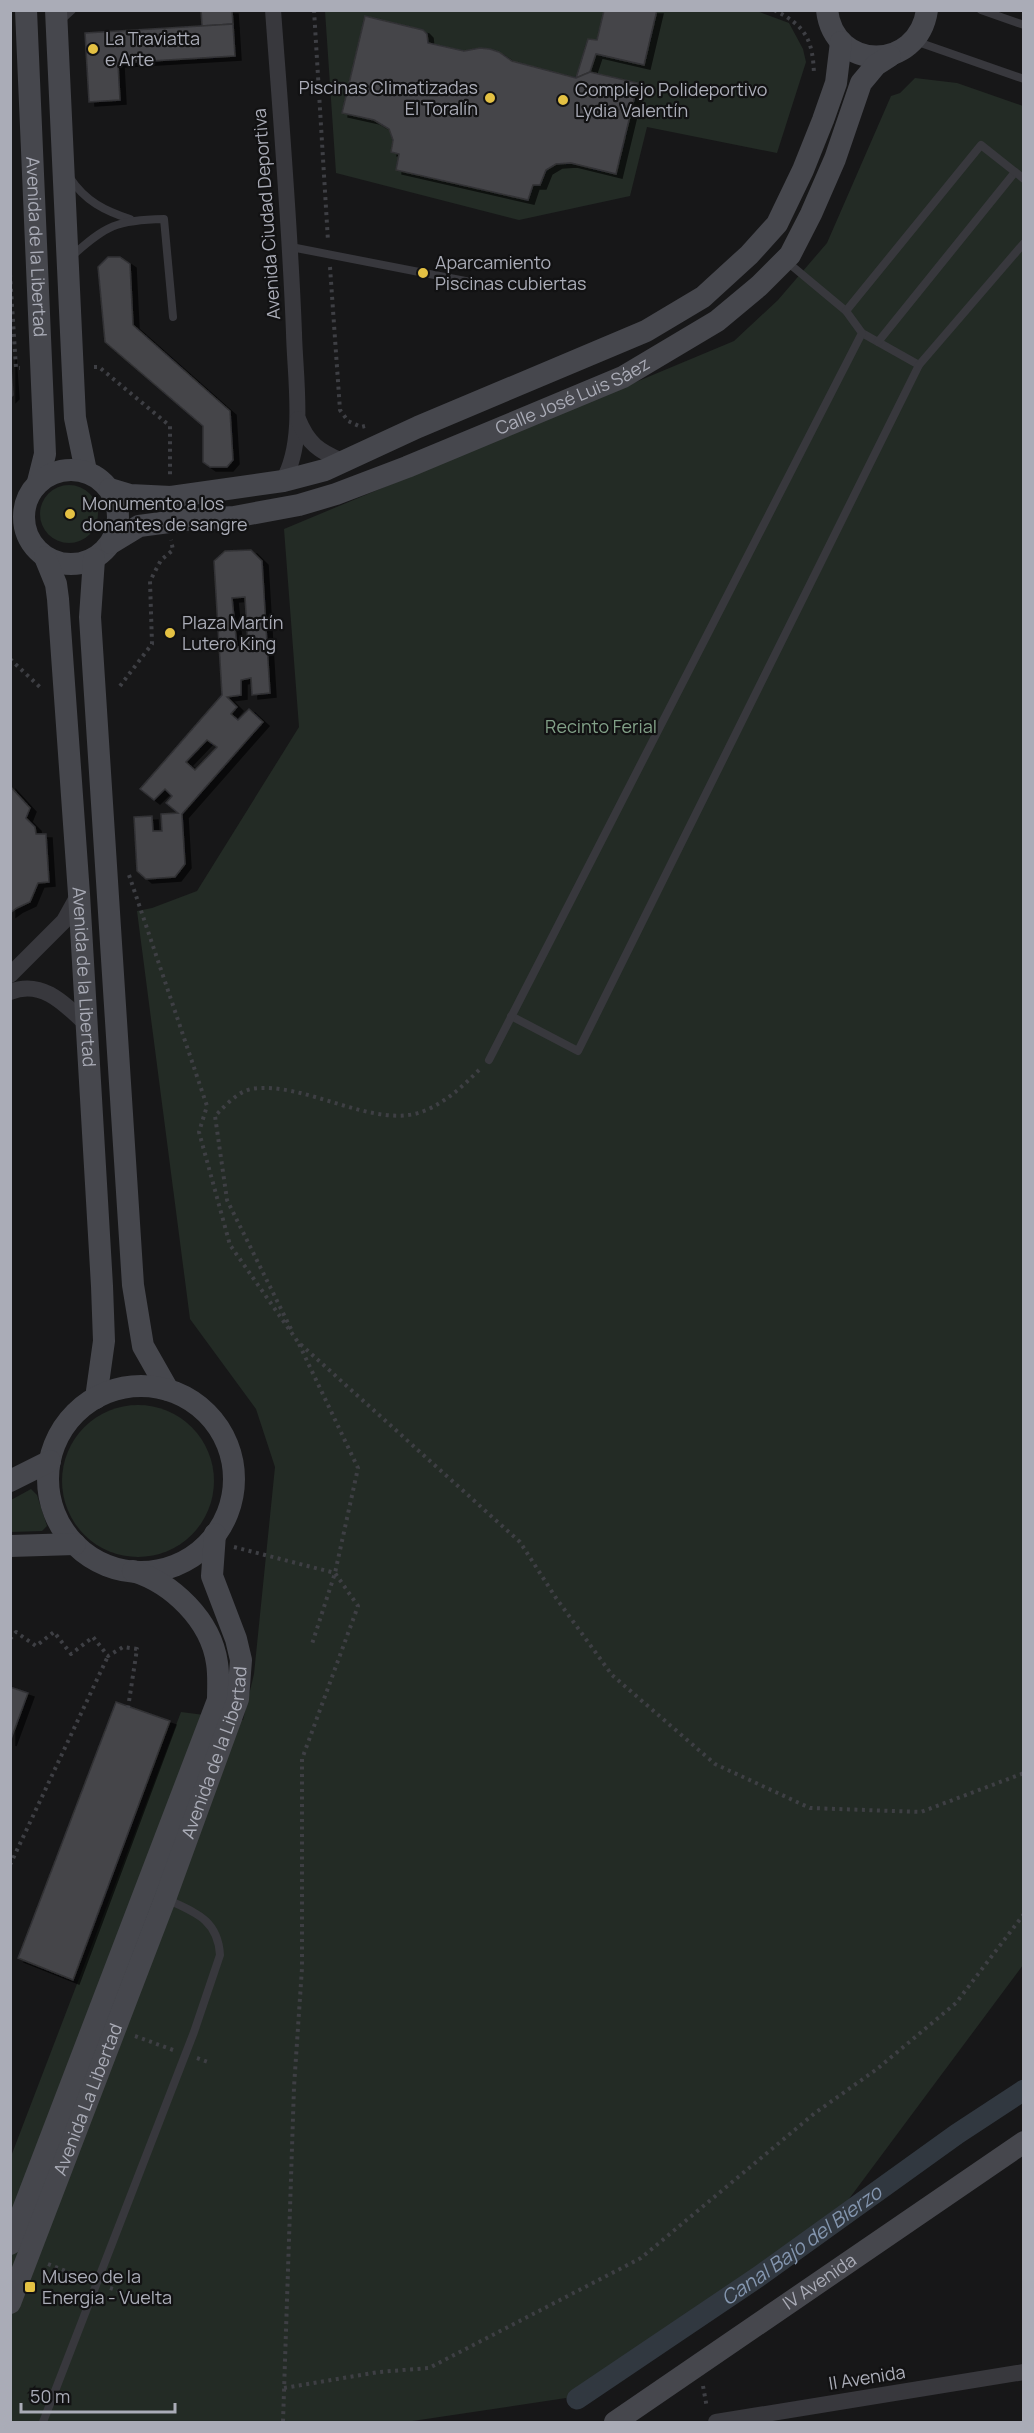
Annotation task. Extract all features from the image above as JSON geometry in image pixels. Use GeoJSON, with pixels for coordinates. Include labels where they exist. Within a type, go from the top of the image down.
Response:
{"type":"FeatureCollection","features":[{"type":"Feature","properties":{"kind":"street","name":"Avenida de la Libertad"},"geometry":{"type":"LineString","coordinates":[[26,10],[45,453],[26,493]]}},
{"type":"Feature","properties":{"kind":"street","name":"Avenida Ciudad Deportiva"},"geometry":{"type":"LineString","coordinates":[[273,10],[291,247],[296,415],[296,444],[291,467],[283,481]]}},
{"type":"Feature","properties":{"kind":"street"},"geometry":{"type":"LineString","coordinates":[[827,10],[831,28],[841,42],[863,56],[877,58],[890,56]]}},
{"type":"Feature","properties":{"kind":"street"},"geometry":{"type":"LineString","coordinates":[[915,41],[925,23],[927,10]]}},
{"type":"Feature","properties":{"kind":"street","name":"Avenida de la Libertad"},"geometry":{"type":"LineString","coordinates":[[62,15],[65,169],[75,418],[86,471]]}},
{"type":"Feature","properties":{"kind":"street","name":"Calle José Luis Sáez"},"geometry":{"type":"LineString","coordinates":[[111,543],[140,526],[252,514],[299,505],[336,494],[407,467],[623,377],[717,321],[759,286],[790,255],[835,159],[861,83],[876,65],[915,41]]}},
{"type":"Feature","properties":{"kind":"street","name":"Calle José Luis Sáez"},"geometry":{"type":"LineString","coordinates":[[110,489],[130,495],[171,497],[283,481],[325,470],[418,427],[646,331],[703,297],[749,255],[777,224],[803,170],[823,120],[836,83],[841,42]]}},
{"type":"Feature","properties":{"kind":"street","name":"Avenida Ciudad Deportiva"},"geometry":{"type":"LineString","coordinates":[[296,415],[304,434],[320,451],[342,461]]}},
{"type":"Feature","properties":{"kind":"street"},"geometry":{"type":"LineString","coordinates":[[70,469],[86,471],[100,478],[110,489],[117,502],[119,516],[117,530],[111,543],[94,559],[69,564],[45,557],[19,537],[26,493],[53,473],[70,469]]}},
{"type":"Feature","properties":{"kind":"street","name":"Avenida de la Libertad"},"geometry":{"type":"LineString","coordinates":[[45,557],[56,584],[58,599],[79,894],[103,1308],[104,1341],[96,1398]]}},
{"type":"Feature","properties":{"kind":"street","name":"Avenida de la Libertad"},"geometry":{"type":"LineString","coordinates":[[94,559],[90,617],[133,1285],[143,1346],[168,1390]]}},
{"type":"Feature","properties":{"kind":"street"},"geometry":{"type":"LineString","coordinates":[[10,975],[42,946],[64,921],[79,894]]}},
{"type":"Feature","properties":{"kind":"street"},"geometry":{"type":"LineString","coordinates":[[10,992],[20,988],[46,992],[69,1007],[86,1024]]}},
{"type":"Feature","properties":{"kind":"street"},"geometry":{"type":"LineString","coordinates":[[148,1386],[168,1390],[187,1398],[202,1409],[217,1425],[227,1443],[233,1464],[232,1496],[223,1522],[222,1540],[163,1569],[133,1571],[106,1565],[94,1560],[75,1544],[59,1522],[53,1509],[49,1493],[50,1461],[56,1442],[65,1425],[82,1407],[96,1398],[129,1387],[148,1386]]}},
{"type":"Feature","properties":{"kind":"street"},"geometry":{"type":"LineString","coordinates":[[10,1480],[50,1461]]}},
{"type":"Feature","properties":{"kind":"street","name":"Avenida de la Libertad"},"geometry":{"type":"LineString","coordinates":[[156,1895],[238,1699],[241,1660],[236,1640],[212,1576],[222,1540]]}},
{"type":"Feature","properties":{"kind":"street"},"geometry":{"type":"LineString","coordinates":[[10,1546],[75,1544]]}},
{"type":"Feature","properties":{"kind":"street","name":"Avenida de la Libertad"},"geometry":{"type":"LineString","coordinates":[[133,1571],[161,1582],[183,1600],[194,1612],[204,1629],[217,1662],[218,1700],[156,1895]]}},
{"type":"Feature","properties":{"kind":"street","name":"Avenida La Libertad"},"geometry":{"type":"LineString","coordinates":[[10,2244],[156,1895]]}},
{"type":"Feature","properties":{"kind":"street","name":"Avenida La Libertad"},"geometry":{"type":"LineString","coordinates":[[10,2302],[156,1895]]}},
{"type":"Feature","properties":{"kind":"street","name":"IV Avenida"},"geometry":{"type":"LineString","coordinates":[[615,2422],[1023,2142]]}},
{"type":"Feature","properties":{"kind":"street","name":"II Avenida"},"geometry":{"type":"LineString","coordinates":[[711,2417],[1023,2372]]}},
{"type":"Feature","properties":{"kind":"lane"},"geometry":{"type":"LineString","coordinates":[[983,11],[1023,25]]}},
{"type":"Feature","properties":{"kind":"lane"},"geometry":{"type":"LineString","coordinates":[[915,41],[1023,79]]}},
{"type":"Feature","properties":{"kind":"lane"},"geometry":{"type":"LineString","coordinates":[[846,311],[981,145],[1023,179]]}},
{"type":"Feature","properties":{"kind":"lane"},"geometry":{"type":"LineString","coordinates":[[65,169],[78,189],[99,207],[130,219],[164,219],[173,317]]}},
{"type":"Feature","properties":{"kind":"lane"},"geometry":{"type":"LineString","coordinates":[[878,342],[1015,172]]}},
{"type":"Feature","properties":{"kind":"lane"},"geometry":{"type":"LineString","coordinates":[[69,259],[97,233],[130,219]]}},
{"type":"Feature","properties":{"kind":"lane"},"geometry":{"type":"LineString","coordinates":[[511,1016],[578,1051],[919,365],[1023,243]]}},
{"type":"Feature","properties":{"kind":"lane"},"geometry":{"type":"LineString","coordinates":[[291,247],[491,286]]}},
{"type":"Feature","properties":{"kind":"lane"},"geometry":{"type":"LineString","coordinates":[[785,260],[846,311],[862,333],[919,365]]}},
{"type":"Feature","properties":{"kind":"lane"},"geometry":{"type":"LineString","coordinates":[[489,1060],[862,333]]}},
{"type":"Feature","properties":{"kind":"lane"},"geometry":{"type":"LineString","coordinates":[[43,2422],[197,2023],[220,1955],[219,1942],[212,1926],[202,1916],[156,1895]]}},
{"type":"Feature","properties":{"kind":"path"},"geometry":{"type":"LineString","coordinates":[[314,10],[340,410],[348,421],[361,427],[372,423]]}},
{"type":"Feature","properties":{"kind":"path"},"geometry":{"type":"LineString","coordinates":[[774,10],[793,20],[806,34],[812,47],[814,80]]}},
{"type":"Feature","properties":{"kind":"path"},"geometry":{"type":"LineString","coordinates":[[99,367],[170,426],[171,497]]}},
{"type":"Feature","properties":{"kind":"path"},"geometry":{"type":"LineString","coordinates":[[120,686],[152,644],[150,580],[161,560],[173,550],[167,522]]}},
{"type":"Feature","properties":{"kind":"path"},"geometry":{"type":"LineString","coordinates":[[10,659],[42,688]]}},
{"type":"Feature","properties":{"kind":"path"},"geometry":{"type":"LineString","coordinates":[[129,874],[207,1106],[199,1132],[230,1245],[298,1342],[520,1542],[556,1598],[612,1675],[716,1764],[810,1808],[921,1812],[1023,1773]]}},
{"type":"Feature","properties":{"kind":"path"},"geometry":{"type":"LineString","coordinates":[[312,1644],[335,1573],[358,1468],[227,1200],[215,1116],[231,1100],[250,1089],[278,1089],[383,1114],[401,1115],[422,1112],[456,1093],[489,1060]]}},
{"type":"Feature","properties":{"kind":"path"},"geometry":{"type":"LineString","coordinates":[[222,1540],[335,1573],[358,1606],[302,1759],[302,1968],[294,2087],[283,2422]]}},
{"type":"Feature","properties":{"kind":"path"},"geometry":{"type":"LineString","coordinates":[[10,1639],[16,1632],[36,1646],[54,1632],[71,1654],[93,1637],[108,1656]]}},
{"type":"Feature","properties":{"kind":"path"},"geometry":{"type":"LineString","coordinates":[[10,1865],[108,1656],[123,1647],[136,1649],[128,1708]]}},
{"type":"Feature","properties":{"kind":"path"},"geometry":{"type":"LineString","coordinates":[[284,2388],[379,2372],[429,2368],[641,2258],[815,2113],[877,2069],[956,2003],[1023,1914]]}},
{"type":"Feature","properties":{"kind":"path"},"geometry":{"type":"LineString","coordinates":[[135,2036],[163,2047]]}},
{"type":"Feature","properties":{"kind":"path"},"geometry":{"type":"LineString","coordinates":[[48,2264],[72,2274]]}},
{"type":"Feature","properties":{"kind":"path"},"geometry":{"type":"LineString","coordinates":[[703,2385],[711,2417]]}},
{"type":"Feature","properties":{"kind":"green space","name":"Complejo Polideportivo Lydia Valentín"},"geometry":{"type":"Polygon","coordinates":[[[325,11],[757,11],[789,23],[803,49],[806,62],[777,153],[647,127],[630,196],[519,220],[336,173],[325,11]]]}},
{"type":"Feature","properties":{"kind":"green space","name":"Recinto Ferial"},"geometry":{"type":"Polygon","coordinates":[[[915,78],[957,83],[1023,106],[1023,1965],[837,2215],[566,2398],[406,2422],[11,2422],[10,2159],[181,1712],[243,1720],[254,1674],[275,1467],[256,1409],[190,1319],[137,911],[152,908],[197,891],[299,727],[284,529],[734,341],[778,300],[827,243],[891,96],[900,93],[915,78]]]}},
{"type":"Feature","properties":{"kind":"green space"},"geometry":{"type":"Polygon","coordinates":[[[63,485],[75,485],[90,493],[98,508],[98,520],[90,535],[75,543],[63,543],[48,535],[40,520],[40,508],[48,493],[63,485]]]}},
{"type":"Feature","properties":{"kind":"green space"},"geometry":{"type":"Polygon","coordinates":[[[138,1405],[153,1406],[167,1411],[192,1427],[208,1452],[213,1466],[213,1496],[208,1510],[192,1535],[167,1551],[153,1556],[138,1557],[123,1556],[109,1551],[84,1535],[68,1510],[63,1496],[62,1481],[63,1466],[68,1452],[84,1427],[109,1411],[123,1406],[138,1405]]]}},
{"type":"Feature","properties":{"kind":"green space"},"geometry":{"type":"Polygon","coordinates":[[[31,1489],[37,1495],[47,1526],[42,1531],[11,1532],[11,1500],[31,1489]]]}},
{"type":"Feature","properties":{"kind":"building"},"geometry":{"type":"Polygon","coordinates":[[[201,10],[232,10],[233,24],[202,26],[201,10]]]}},
{"type":"Feature","properties":{"kind":"building"},"geometry":{"type":"Polygon","coordinates":[[[604,10],[657,10],[644,65],[596,54],[590,72],[576,78],[588,39],[597,40],[604,10]]]}},
{"type":"Feature","properties":{"kind":"building","name":"Piscinas Climatizadas El Toralín"},"geometry":{"type":"Polygon","coordinates":[[[365,16],[423,30],[427,34],[428,43],[464,51],[490,49],[512,61],[576,78],[590,72],[638,83],[616,174],[571,163],[556,164],[546,170],[540,185],[533,185],[528,200],[396,170],[399,154],[391,152],[393,140],[389,129],[374,120],[342,113],[365,16]]]}},
{"type":"Feature","properties":{"kind":"building"},"geometry":{"type":"Polygon","coordinates":[[[233,24],[235,56],[118,63],[120,100],[89,102],[85,33],[233,24]]]}},
{"type":"Feature","properties":{"kind":"building"},"geometry":{"type":"Polygon","coordinates":[[[108,257],[120,257],[130,264],[133,325],[230,411],[233,460],[227,467],[210,467],[203,462],[203,426],[105,342],[98,267],[108,257]]]}},
{"type":"Feature","properties":{"kind":"building"},"geometry":{"type":"Polygon","coordinates":[[[10,354],[13,395],[10,398],[10,354]]]}},
{"type":"Feature","properties":{"kind":"building"},"geometry":{"type":"Polygon","coordinates":[[[251,550],[262,561],[270,693],[252,695],[251,678],[241,680],[241,695],[227,697],[237,707],[231,714],[238,720],[249,709],[263,722],[182,814],[185,864],[175,877],[146,879],[137,871],[134,817],[152,816],[153,831],[162,831],[161,814],[178,813],[166,803],[172,796],[165,789],[154,800],[140,789],[222,695],[214,561],[225,551],[251,550]],[[245,597],[232,598],[237,647],[248,646],[245,597]],[[207,740],[186,762],[195,770],[217,747],[207,740]]]}},
{"type":"Feature","properties":{"kind":"building"},"geometry":{"type":"Polygon","coordinates":[[[10,786],[30,808],[26,818],[35,827],[36,834],[46,834],[49,882],[38,883],[30,902],[10,913],[10,786]]]}},
{"type":"Feature","properties":{"kind":"building"},"geometry":{"type":"Polygon","coordinates":[[[10,1687],[28,1693],[10,1742],[10,1687]]]}},
{"type":"Feature","properties":{"kind":"building"},"geometry":{"type":"Polygon","coordinates":[[[116,1702],[170,1721],[73,1980],[18,1958],[116,1702]]]}},
{"type":"Feature","properties":{"kind":"waterway","name":"Canal Bajo del Bierzo"},"geometry":{"type":"LineString","coordinates":[[577,2399],[758,2277],[957,2134],[1024,2090]]}},
{"type":"Feature","properties":{"kind":"place","name":"La Traviatta e Arte"},"geometry":{"type":"Point","coordinates":[93,49]}},
{"type":"Feature","properties":{"kind":"place","name":"Piscinas Climatizadas El Toralín"},"geometry":{"type":"Point","coordinates":[490,98]}},
{"type":"Feature","properties":{"kind":"place","name":"Complejo Polideportivo Lydia Valentín"},"geometry":{"type":"Point","coordinates":[563,100]}},
{"type":"Feature","properties":{"kind":"place","name":"Aparcamiento Piscinas cubiertas"},"geometry":{"type":"Point","coordinates":[423,273]}},
{"type":"Feature","properties":{"kind":"place","name":"Monumento a los donantes de sangre"},"geometry":{"type":"Point","coordinates":[70,514]}},
{"type":"Feature","properties":{"kind":"place","name":"Plaza Martín Lutero King"},"geometry":{"type":"Point","coordinates":[170,633]}},
{"type":"Feature","properties":{"kind":"place","name":"Museo de la Energia - Vuelta"},"geometry":{"type":"Point","coordinates":[30,2287]}}]}
